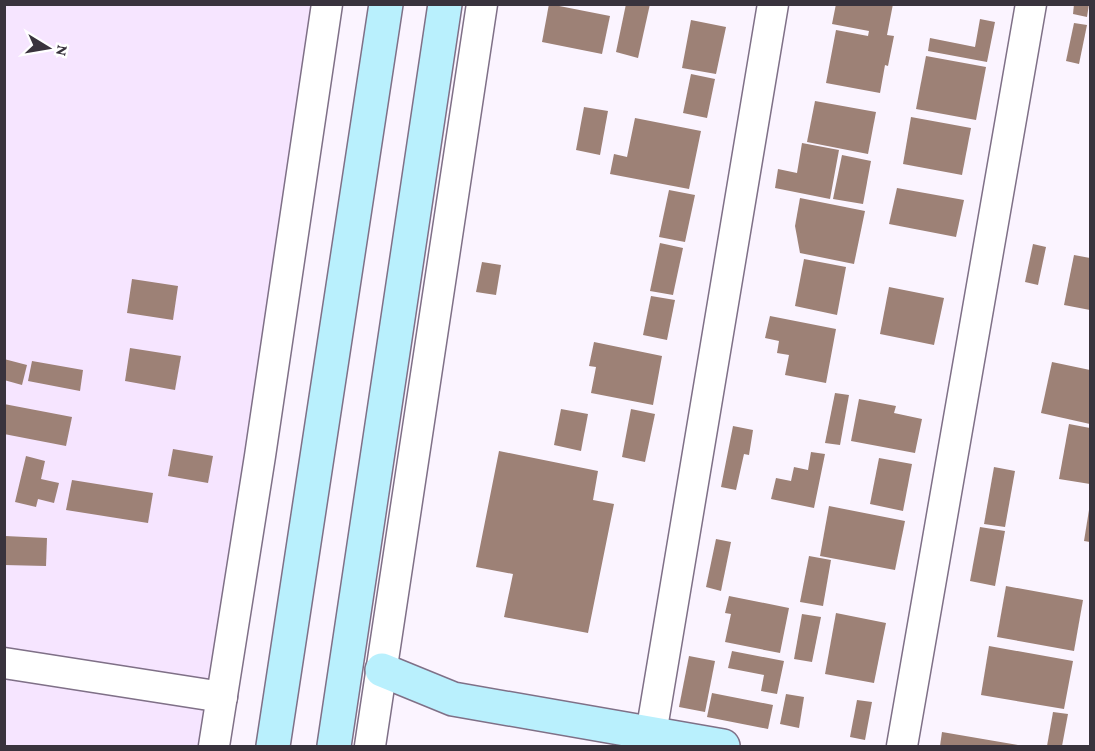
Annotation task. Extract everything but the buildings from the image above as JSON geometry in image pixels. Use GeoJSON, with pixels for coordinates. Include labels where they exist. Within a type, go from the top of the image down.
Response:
{"type":"FeatureCollection","features":[{"type":"Feature","properties":{"kind":"main road"},"geometry":{"type":"LineString","coordinates":[[273,747],[386,4]]}},
{"type":"Feature","properties":{"kind":"main road"},"geometry":{"type":"LineString","coordinates":[[334,747],[445,4]]}},
{"type":"Feature","properties":{"kind":"main road"},"geometry":{"type":"LineString","coordinates":[[382,670],[453,699],[723,747]]}},
{"type":"Feature","properties":{"kind":"street"},"geometry":{"type":"LineString","coordinates":[[214,747],[327,4]]}},
{"type":"Feature","properties":{"kind":"street"},"geometry":{"type":"LineString","coordinates":[[370,747],[482,4]]}},
{"type":"Feature","properties":{"kind":"street"},"geometry":{"type":"LineString","coordinates":[[651,734],[773,4]]}},
{"type":"Feature","properties":{"kind":"street"},"geometry":{"type":"LineString","coordinates":[[902,747],[1031,4]]}},
{"type":"Feature","properties":{"kind":"street"},"geometry":{"type":"LineString","coordinates":[[4,663],[222,697]]}},
{"type":"Feature","properties":{"kind":"shaded area"},"geometry":{"type":"Polygon","coordinates":[[[4,5],[327,5],[214,746],[5,746],[4,5]]]}}]}
